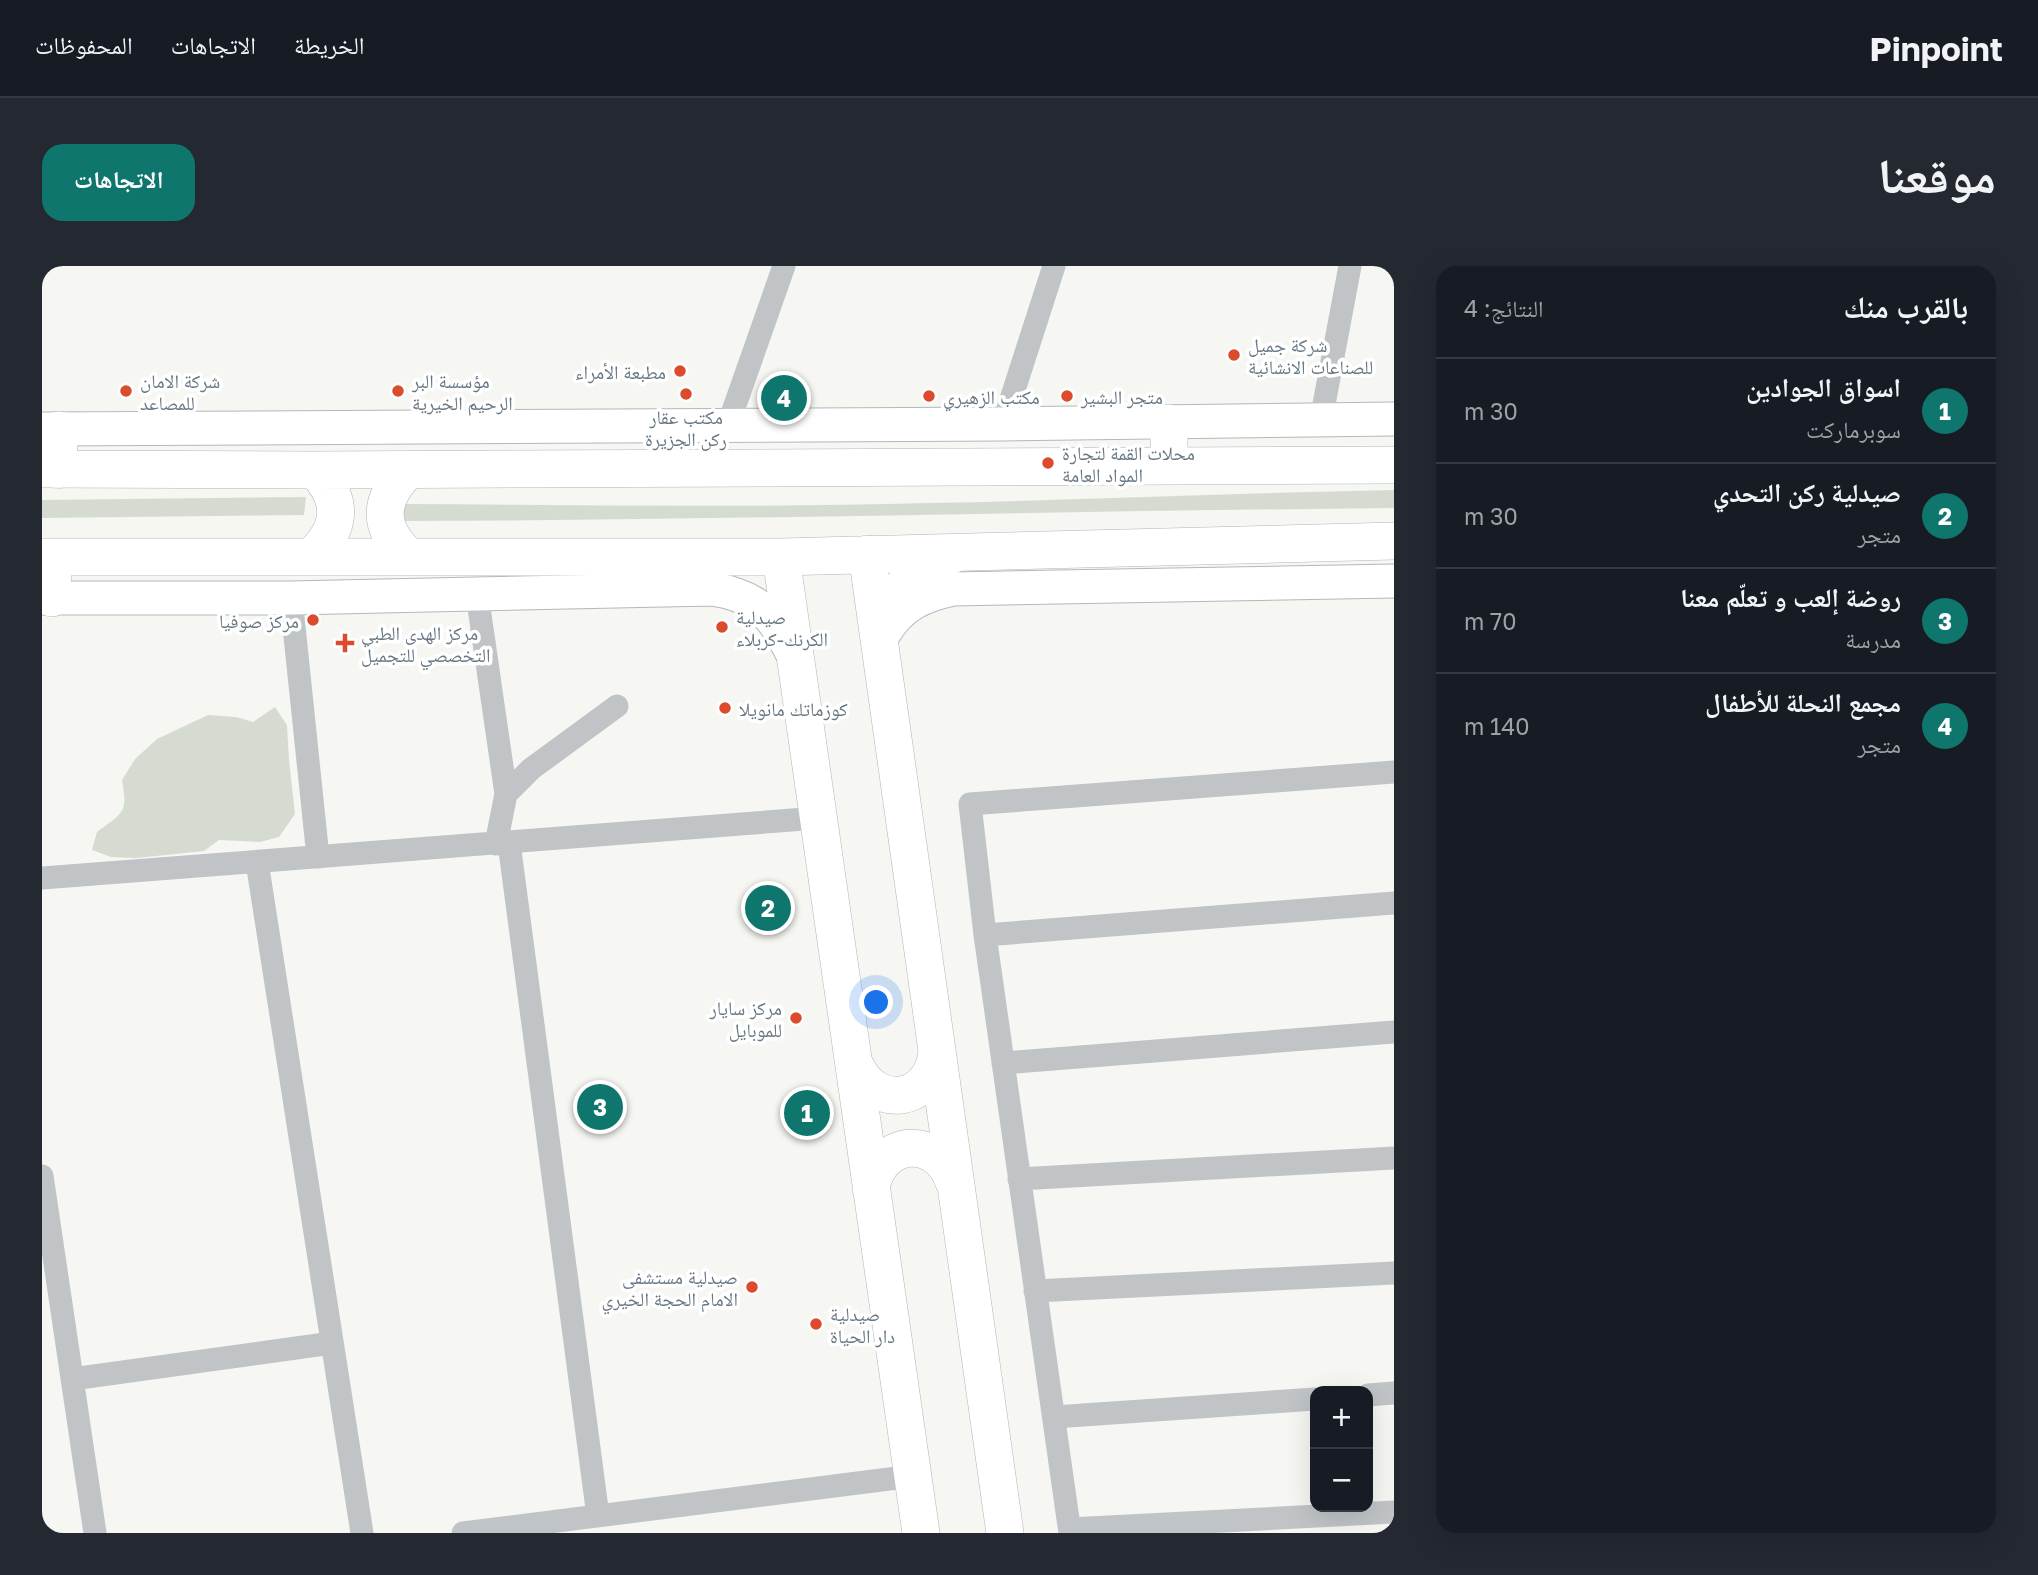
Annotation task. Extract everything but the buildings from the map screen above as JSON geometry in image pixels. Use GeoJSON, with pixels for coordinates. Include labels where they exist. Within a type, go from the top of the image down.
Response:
{"type":"FeatureCollection","features":[{"type":"Feature","properties":{"kind":"main road"},"geometry":{"type":"LineString","coordinates":[[1169,423],[1169,466]]}},
{"type":"Feature","properties":{"kind":"main road"},"geometry":{"type":"LineString","coordinates":[[50,429],[50,469],[1394,465]]}},
{"type":"Feature","properties":{"kind":"main road"},"geometry":{"type":"LineString","coordinates":[[312,556],[327,542],[335,524],[336,504],[328,485],[314,470]]}},
{"type":"Feature","properties":{"kind":"main road"},"geometry":{"type":"LineString","coordinates":[[408,470],[394,484],[386,503],[385,523],[393,542],[408,556]]}},
{"type":"Feature","properties":{"kind":"main road"},"geometry":{"type":"LineString","coordinates":[[47,598],[48,557],[781,557],[1394,541]]}},
{"type":"Feature","properties":{"kind":"main road"},"geometry":{"type":"LineString","coordinates":[[880,640],[886,610],[900,589],[919,572],[958,552]]}},
{"type":"Feature","properties":{"kind":"main road"},"geometry":{"type":"LineString","coordinates":[[867,554],[1005,1533]]}},
{"type":"Feature","properties":{"kind":"main road"},"geometry":{"type":"LineString","coordinates":[[686,557],[709,560],[733,569],[758,587],[778,613],[795,658]]}},
{"type":"Feature","properties":{"kind":"main road"},"geometry":{"type":"LineString","coordinates":[[781,557],[921,1533]]}},
{"type":"Feature","properties":{"kind":"main road"},"geometry":{"type":"LineString","coordinates":[[855,1066],[866,1084],[875,1091],[886,1095],[908,1094],[918,1089],[933,1073],[937,1051]]}},
{"type":"Feature","properties":{"kind":"main road"},"geometry":{"type":"LineString","coordinates":[[872,1188],[873,1177],[885,1159],[895,1153],[916,1148],[937,1155],[951,1172],[954,1182]]}},
{"type":"Feature","properties":{"kind":"street"},"geometry":{"type":"LineString","coordinates":[[728,425],[783,266]]}},
{"type":"Feature","properties":{"kind":"street"},"geometry":{"type":"LineString","coordinates":[[1003,424],[1054,266]]}},
{"type":"Feature","properties":{"kind":"street"},"geometry":{"type":"LineString","coordinates":[[1321,420],[1350,266]]}},
{"type":"Feature","properties":{"kind":"street"},"geometry":{"type":"LineString","coordinates":[[50,429],[1169,423],[1394,419]]}},
{"type":"Feature","properties":{"kind":"street"},"geometry":{"type":"LineString","coordinates":[[880,640],[900,612],[917,599],[953,589],[1394,581]]}},
{"type":"Feature","properties":{"kind":"street"},"geometry":{"type":"LineString","coordinates":[[47,598],[291,598],[712,589],[733,592],[750,599],[765,611],[777,625],[795,658]]}},
{"type":"Feature","properties":{"kind":"street"},"geometry":{"type":"LineString","coordinates":[[477,594],[506,794],[502,843],[598,1516]]}},
{"type":"Feature","properties":{"kind":"street"},"geometry":{"type":"LineString","coordinates":[[291,598],[318,857]]}},
{"type":"Feature","properties":{"kind":"street"},"geometry":{"type":"LineString","coordinates":[[506,794],[531,769],[617,706]]}},
{"type":"Feature","properties":{"kind":"street"},"geometry":{"type":"LineString","coordinates":[[1394,772],[970,804],[985,935],[1070,1531],[1354,1524],[1394,1512]]}},
{"type":"Feature","properties":{"kind":"street"},"geometry":{"type":"LineString","coordinates":[[42,878],[818,818]]}},
{"type":"Feature","properties":{"kind":"street"},"geometry":{"type":"LineString","coordinates":[[257,862],[362,1533]]}},
{"type":"Feature","properties":{"kind":"street"},"geometry":{"type":"LineString","coordinates":[[985,935],[1394,903]]}},
{"type":"Feature","properties":{"kind":"street"},"geometry":{"type":"LineString","coordinates":[[1003,1063],[1394,1032]]}},
{"type":"Feature","properties":{"kind":"street"},"geometry":{"type":"LineString","coordinates":[[1019,1179],[1394,1158]]}},
{"type":"Feature","properties":{"kind":"street"},"geometry":{"type":"LineString","coordinates":[[42,1176],[52,1313],[72,1379],[95,1533]]}},
{"type":"Feature","properties":{"kind":"street"},"geometry":{"type":"LineString","coordinates":[[1035,1291],[1394,1273]]}},
{"type":"Feature","properties":{"kind":"street"},"geometry":{"type":"LineString","coordinates":[[72,1379],[332,1343]]}},
{"type":"Feature","properties":{"kind":"street"},"geometry":{"type":"LineString","coordinates":[[1373,1395],[1394,1393]]}},
{"type":"Feature","properties":{"kind":"street"},"geometry":{"type":"LineString","coordinates":[[1054,1417],[1310,1399]]}},
{"type":"Feature","properties":{"kind":"street"},"geometry":{"type":"LineString","coordinates":[[463,1533],[913,1476]]}},
{"type":"Feature","properties":{"kind":"shaded area"},"geometry":{"type":"Polygon","coordinates":[[[1394,490],[1394,508],[400,521],[400,504],[863,505],[1394,490]]]}},
{"type":"Feature","properties":{"kind":"shaded area"},"geometry":{"type":"Polygon","coordinates":[[[306,497],[304,515],[42,518],[42,500],[306,497]]]}},
{"type":"Feature","properties":{"kind":"shaded area"},"geometry":{"type":"Polygon","coordinates":[[[275,707],[287,725],[295,814],[279,837],[260,842],[219,840],[204,851],[137,858],[111,857],[92,850],[97,832],[122,811],[122,780],[135,759],[157,739],[208,715],[236,717],[253,722],[275,707]]]}},
{"type":"Feature","properties":{"kind":"place","name":"شركة جميل للصناعات الانشائية"},"geometry":{"type":"Point","coordinates":[1234,355]}},
{"type":"Feature","properties":{"kind":"place","name":"مطبعة الأمراء"},"geometry":{"type":"Point","coordinates":[680,371]}},
{"type":"Feature","properties":{"kind":"place","name":"شركة الامان للمصاعد"},"geometry":{"type":"Point","coordinates":[126,391]}},
{"type":"Feature","properties":{"kind":"place","name":"مؤسسة البر الرحيم الخيرية"},"geometry":{"type":"Point","coordinates":[398,391]}},
{"type":"Feature","properties":{"kind":"place","name":"مكتب عقار ركن الجزيرة"},"geometry":{"type":"Point","coordinates":[686,394]}},
{"type":"Feature","properties":{"kind":"place","name":"مكتب الزهيري"},"geometry":{"type":"Point","coordinates":[929,396]}},
{"type":"Feature","properties":{"kind":"place","name":"متجر البشير"},"geometry":{"type":"Point","coordinates":[1067,396]}},
{"type":"Feature","properties":{"kind":"place","name":"مجمع النحلة للأطفال"},"geometry":{"type":"Point","coordinates":[784,398]}},
{"type":"Feature","properties":{"kind":"place","name":"محلات القمة لتجارة المواد العامة"},"geometry":{"type":"Point","coordinates":[1048,463]}},
{"type":"Feature","properties":{"kind":"place","name":"مركز صوفيا"},"geometry":{"type":"Point","coordinates":[313,620]}},
{"type":"Feature","properties":{"kind":"place","name":"صيدلية الكرنك-كربلاء"},"geometry":{"type":"Point","coordinates":[722,627]}},
{"type":"Feature","properties":{"kind":"place","name":"مركز الهدى الطبي التخصصي للتجميل"},"geometry":{"type":"Point","coordinates":[345,643]}},
{"type":"Feature","properties":{"kind":"place","name":"كوزماتك مانويلا"},"geometry":{"type":"Point","coordinates":[725,708]}},
{"type":"Feature","properties":{"kind":"place","name":"صيدلية ركن التحدي"},"geometry":{"type":"Point","coordinates":[768,908]}},
{"type":"Feature","properties":{"kind":"place","name":"مركز سايار للموبايل"},"geometry":{"type":"Point","coordinates":[796,1018]}},
{"type":"Feature","properties":{"kind":"place","name":"روضة إلعب و تعلّم معنا"},"geometry":{"type":"Point","coordinates":[600,1107]}},
{"type":"Feature","properties":{"kind":"place","name":"اسواق الجوادين"},"geometry":{"type":"Point","coordinates":[807,1113]}},
{"type":"Feature","properties":{"kind":"place","name":"صيدلية مستشفى الامام الحجة الخيري"},"geometry":{"type":"Point","coordinates":[752,1287]}},
{"type":"Feature","properties":{"kind":"place","name":"صيدلية دار الحياة"},"geometry":{"type":"Point","coordinates":[816,1324]}}]}
